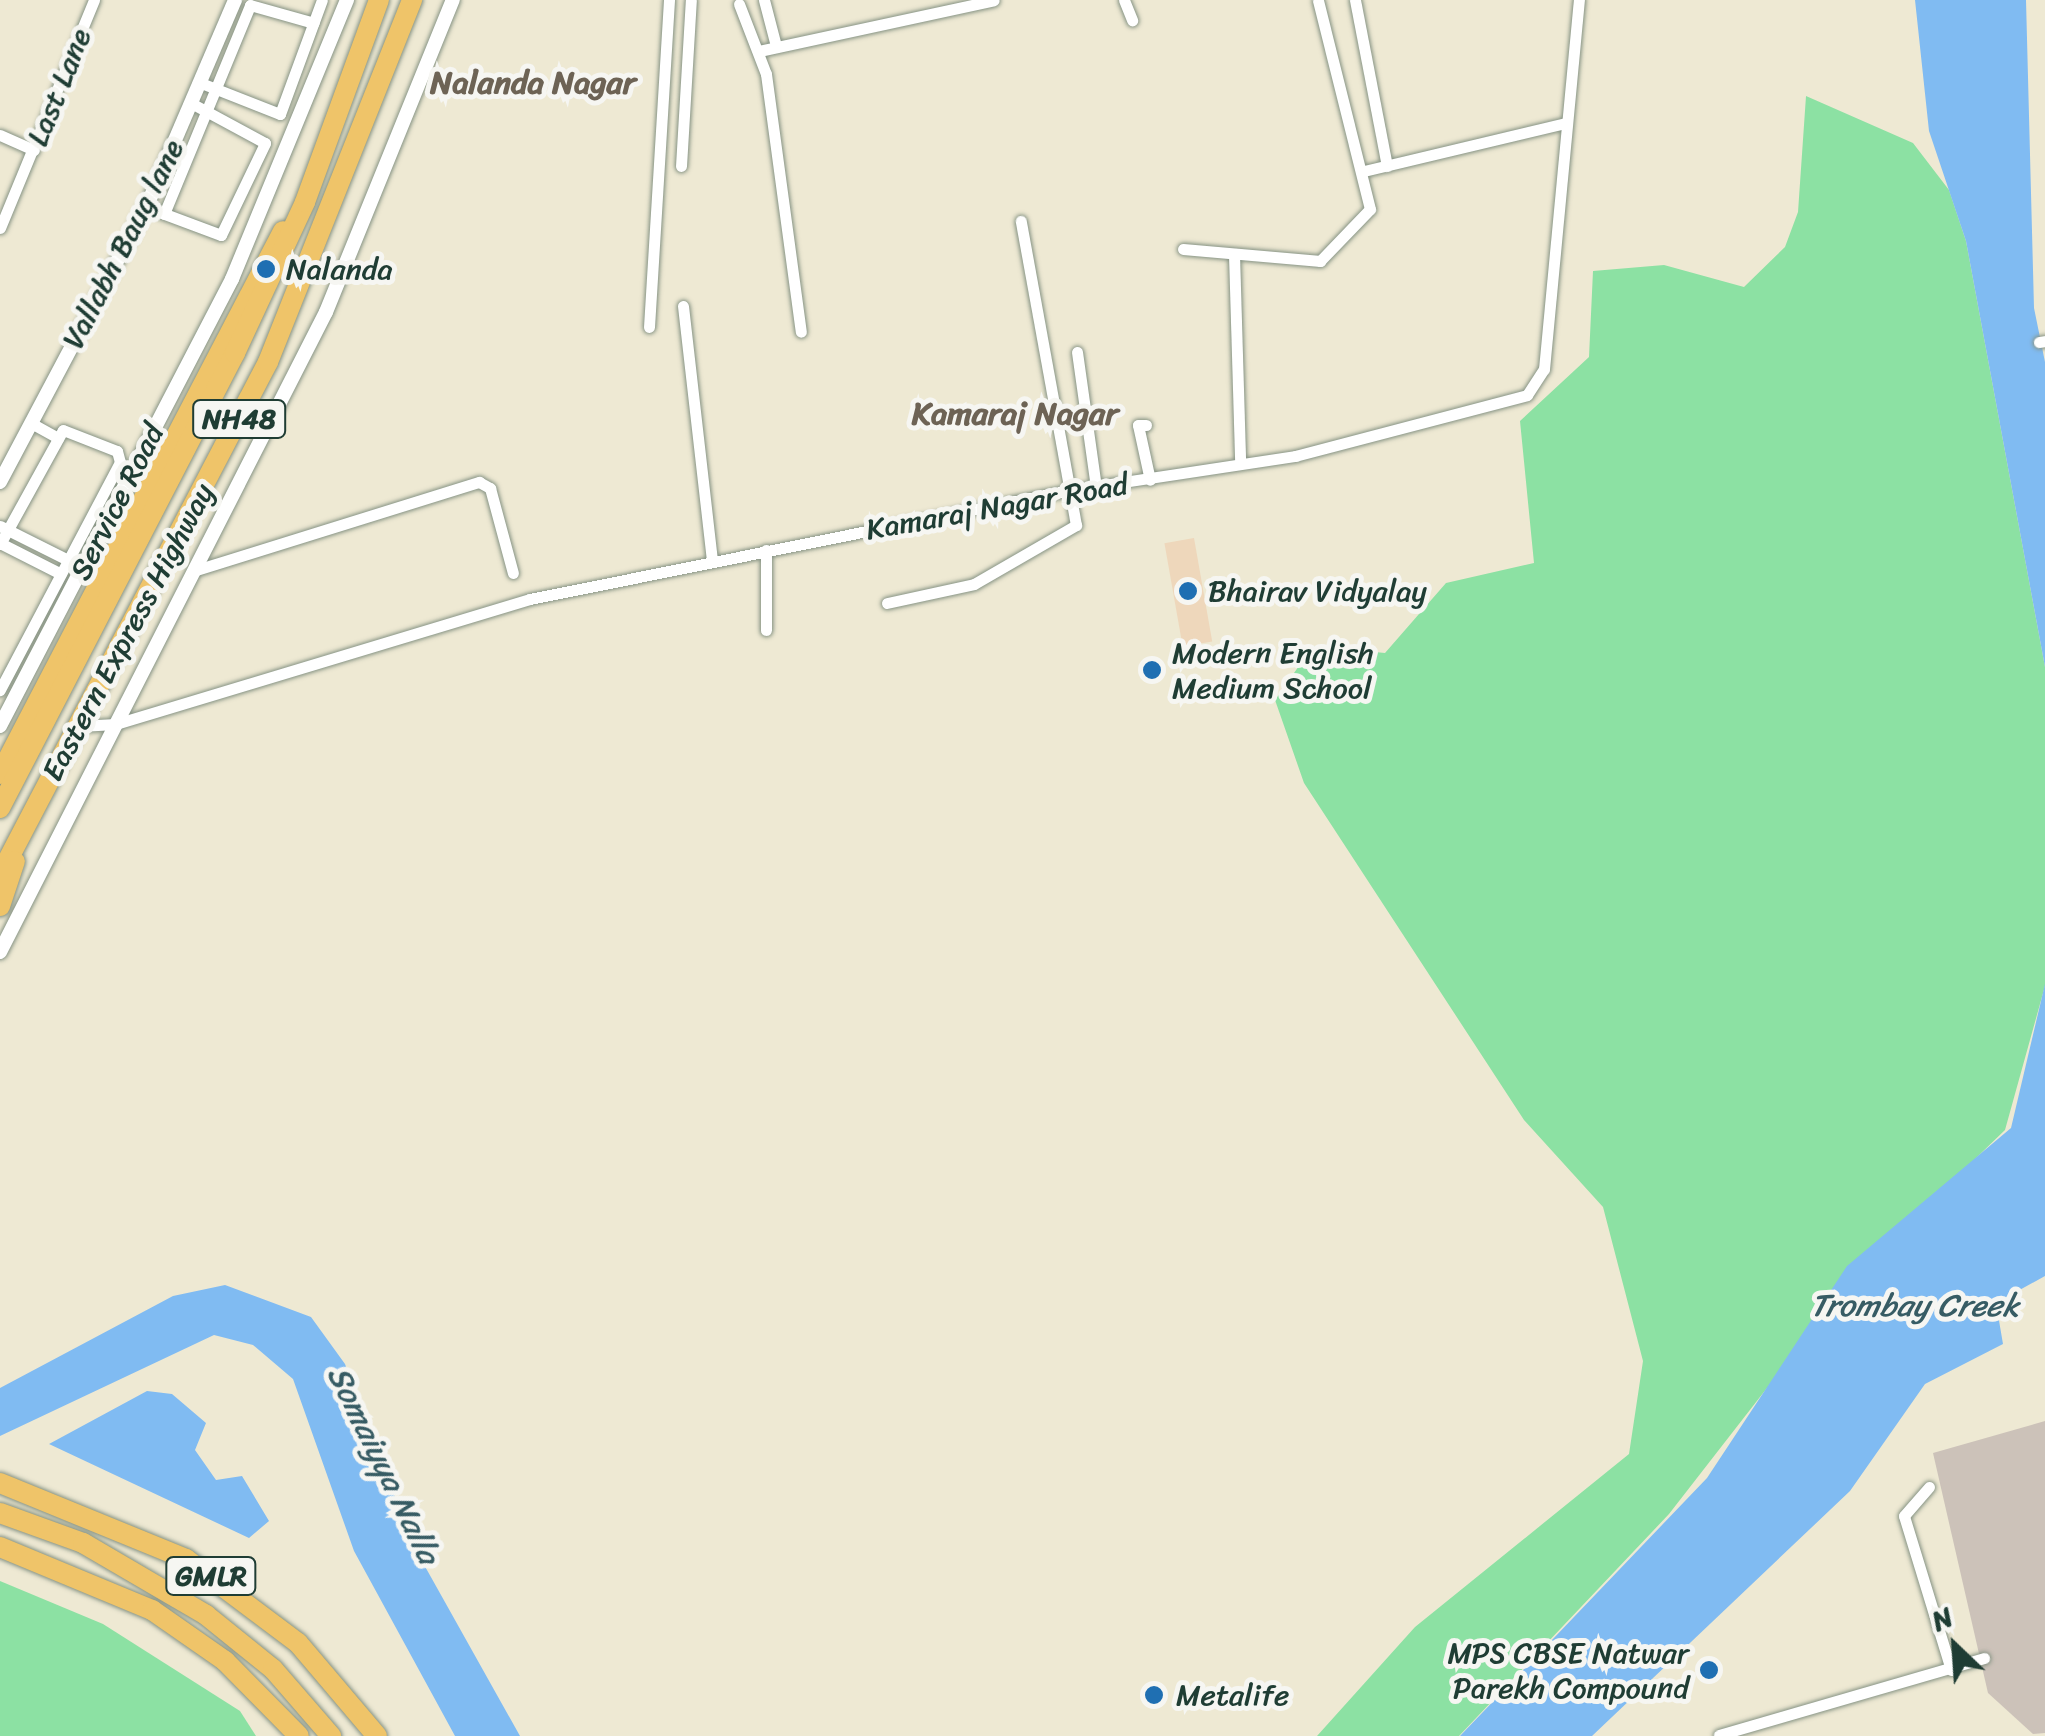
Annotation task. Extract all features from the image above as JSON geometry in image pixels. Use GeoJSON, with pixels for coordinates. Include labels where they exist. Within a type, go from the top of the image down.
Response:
{"type":"FeatureCollection","features":[{"type":"Feature","properties":{"kind":"highway","name":"Eastern Express Highway"},"geometry":{"type":"LineString","coordinates":[[0,808],[305,202],[379,0]]}},
{"type":"Feature","properties":{"kind":"highway","name":"Eastern Express Highway"},"geometry":{"type":"LineString","coordinates":[[29,821],[268,362],[412,0]]}},
{"type":"Feature","properties":{"kind":"highway"},"geometry":{"type":"LineString","coordinates":[[0,774],[262,258],[305,202]]}},
{"type":"Feature","properties":{"kind":"highway"},"geometry":{"type":"LineString","coordinates":[[0,906],[29,821]]}},
{"type":"Feature","properties":{"kind":"highway","name":"NH48"},"geometry":{"type":"LineString","coordinates":[[0,875],[29,821]]}},
{"type":"Feature","properties":{"kind":"highway","name":"GMLR"},"geometry":{"type":"LineString","coordinates":[[0,1483],[138,1533],[200,1568],[298,1643],[377,1736]]}},
{"type":"Feature","properties":{"kind":"highway"},"geometry":{"type":"LineString","coordinates":[[0,1513],[83,1543],[206,1615],[273,1669],[331,1736]]}},
{"type":"Feature","properties":{"kind":"highway","name":"GMLR"},"geometry":{"type":"LineString","coordinates":[[0,1547],[152,1610],[225,1661],[299,1736]]}},
{"type":"Feature","properties":{"kind":"street","name":"Last Lane"},"geometry":{"type":"LineString","coordinates":[[0,228],[94,0]]}},
{"type":"Feature","properties":{"kind":"street","name":"Vallabh Baug lane"},"geometry":{"type":"LineString","coordinates":[[0,482],[146,207],[235,0]]}},
{"type":"Feature","properties":{"kind":"street"},"geometry":{"type":"LineString","coordinates":[[201,84],[280,114],[322,0]]}},
{"type":"Feature","properties":{"kind":"street","name":"Service Road"},"geometry":{"type":"LineString","coordinates":[[0,726],[232,279],[347,0]]}},
{"type":"Feature","properties":{"kind":"street"},"geometry":{"type":"LineString","coordinates":[[0,952],[382,189],[453,0]]}},
{"type":"Feature","properties":{"kind":"street"},"geometry":{"type":"LineString","coordinates":[[649,327],[670,0]]}},
{"type":"Feature","properties":{"kind":"street"},"geometry":{"type":"LineString","coordinates":[[681,166],[691,0]]}},
{"type":"Feature","properties":{"kind":"street"},"geometry":{"type":"LineString","coordinates":[[764,0],[776,46]]}},
{"type":"Feature","properties":{"kind":"street"},"geometry":{"type":"LineString","coordinates":[[759,51],[994,0]]}},
{"type":"Feature","properties":{"kind":"street"},"geometry":{"type":"LineString","coordinates":[[1124,0],[1132,20]]}},
{"type":"Feature","properties":{"kind":"street"},"geometry":{"type":"LineString","coordinates":[[1183,249],[1327,258],[1370,209],[1364,170],[1318,0]]}},
{"type":"Feature","properties":{"kind":"street"},"geometry":{"type":"LineString","coordinates":[[1354,0],[1386,166]]}},
{"type":"Feature","properties":{"kind":"street","name":"Kamaraj Nagar Road"},"geometry":{"type":"LineString","coordinates":[[79,726],[116,724],[530,598],[1070,490],[1295,456],[1536,387],[1580,0]]}},
{"type":"Feature","properties":{"kind":"street"},"geometry":{"type":"LineString","coordinates":[[739,4],[759,51],[802,332]]}},
{"type":"Feature","properties":{"kind":"street"},"geometry":{"type":"LineString","coordinates":[[164,214],[219,90],[250,5],[314,23]]}},
{"type":"Feature","properties":{"kind":"street"},"geometry":{"type":"LineString","coordinates":[[146,207],[221,234],[265,143],[193,104]]}},
{"type":"Feature","properties":{"kind":"street"},"geometry":{"type":"LineString","coordinates":[[1364,170],[1565,123]]}},
{"type":"Feature","properties":{"kind":"street"},"geometry":{"type":"LineString","coordinates":[[0,135],[34,150]]}},
{"type":"Feature","properties":{"kind":"street"},"geometry":{"type":"LineString","coordinates":[[887,603],[974,584],[1072,530],[1070,490],[1021,221]]}},
{"type":"Feature","properties":{"kind":"street"},"geometry":{"type":"LineString","coordinates":[[1234,254],[1240,462]]}},
{"type":"Feature","properties":{"kind":"street"},"geometry":{"type":"LineString","coordinates":[[682,306],[712,560]]}},
{"type":"Feature","properties":{"kind":"street"},"geometry":{"type":"LineString","coordinates":[[1078,352],[1096,488]]}},
{"type":"Feature","properties":{"kind":"street"},"geometry":{"type":"LineString","coordinates":[[31,423],[58,438]]}},
{"type":"Feature","properties":{"kind":"street"},"geometry":{"type":"LineString","coordinates":[[1146,425],[1138,425],[1150,480]]}},
{"type":"Feature","properties":{"kind":"street"},"geometry":{"type":"LineString","coordinates":[[1,687],[61,574],[120,459],[70,426],[58,438],[4,528],[0,543],[61,574]]}},
{"type":"Feature","properties":{"kind":"street"},"geometry":{"type":"LineString","coordinates":[[193,570],[479,482],[490,488],[513,573]]}},
{"type":"Feature","properties":{"kind":"street"},"geometry":{"type":"LineString","coordinates":[[4,528],[68,560]]}},
{"type":"Feature","properties":{"kind":"street"},"geometry":{"type":"LineString","coordinates":[[766,550],[766,630]]}},
{"type":"Feature","properties":{"kind":"street"},"geometry":{"type":"LineString","coordinates":[[1929,1487],[1904,1516],[1951,1670]]}},
{"type":"Feature","properties":{"kind":"street"},"geometry":{"type":"LineString","coordinates":[[1719,1735],[1984,1658]]}},
{"type":"Feature","properties":{"kind":"shaded area","name":"Bhairav Vidyalay"},"geometry":{"type":"Polygon","coordinates":[[[1194,538],[1212,641],[1183,647],[1164,543],[1194,538]]]}},
{"type":"Feature","properties":{"kind":"shaded area"},"geometry":{"type":"Polygon","coordinates":[[[2045,1421],[2045,1733],[2033,1734],[1988,1693],[1933,1453],[2045,1421]]]}},
{"type":"Feature","properties":{"kind":"green space"},"geometry":{"type":"Polygon","coordinates":[[[1806,96],[1913,143],[1949,190],[1966,241],[2045,667],[2045,986],[2005,1130],[1854,1276],[1669,1514],[1459,1736],[1317,1736],[1415,1627],[1629,1454],[1643,1361],[1603,1207],[1524,1120],[1304,783],[1275,700],[1313,646],[1385,653],[1446,583],[1534,563],[1520,421],[1589,357],[1593,271],[1664,265],[1744,287],[1785,247],[1798,212],[1806,96]]]}},
{"type":"Feature","properties":{"kind":"green space"},"geometry":{"type":"Polygon","coordinates":[[[0,1581],[103,1624],[240,1711],[256,1736],[0,1736],[0,1581]]]}},
{"type":"Feature","properties":{"kind":"water"},"geometry":{"type":"Polygon","coordinates":[[[1915,0],[2026,0],[2034,308],[2045,362],[2045,667],[1966,241],[1929,131],[1915,0]]]}},
{"type":"Feature","properties":{"kind":"water","name":"Trombay Creek"},"geometry":{"type":"Polygon","coordinates":[[[2045,984],[2045,1276],[1996,1303],[2003,1344],[1925,1384],[1850,1491],[1592,1736],[1460,1736],[1707,1478],[1847,1266],[2011,1128],[2045,984]]]}},
{"type":"Feature","properties":{"kind":"water"},"geometry":{"type":"Polygon","coordinates":[[[225,1285],[311,1317],[345,1364],[413,1545],[520,1736],[455,1736],[354,1551],[293,1379],[253,1345],[214,1335],[0,1436],[0,1388],[173,1296],[225,1285]]]}},
{"type":"Feature","properties":{"kind":"water"},"geometry":{"type":"Polygon","coordinates":[[[147,1391],[172,1394],[206,1423],[195,1450],[216,1480],[242,1476],[269,1521],[249,1538],[49,1444],[147,1391]]]}},
{"type":"Feature","properties":{"kind":"place","name":"Nalanda"},"geometry":{"type":"Point","coordinates":[266,269]}},
{"type":"Feature","properties":{"kind":"place","name":"Bhairav Vidyalay"},"geometry":{"type":"Point","coordinates":[1188,591]}},
{"type":"Feature","properties":{"kind":"place","name":"Modern English Medium School"},"geometry":{"type":"Point","coordinates":[1152,670]}},
{"type":"Feature","properties":{"kind":"place","name":"MPS CBSE Natwar Parekh Compound"},"geometry":{"type":"Point","coordinates":[1709,1670]}},
{"type":"Feature","properties":{"kind":"place","name":"Metalife"},"geometry":{"type":"Point","coordinates":[1154,1695]}},
{"type":"Feature","properties":{"kind":"district","name":"Nalanda Nagar"},"geometry":{"type":"Point","coordinates":[533,83]}},
{"type":"Feature","properties":{"kind":"district","name":"Kamaraj Nagar"},"geometry":{"type":"Point","coordinates":[1015,414]}},
{"type":"Feature","properties":{"kind":"water label","name":"Somaiyya Nalla"},"geometry":{"type":"Point","coordinates":[383,1465]}}]}
